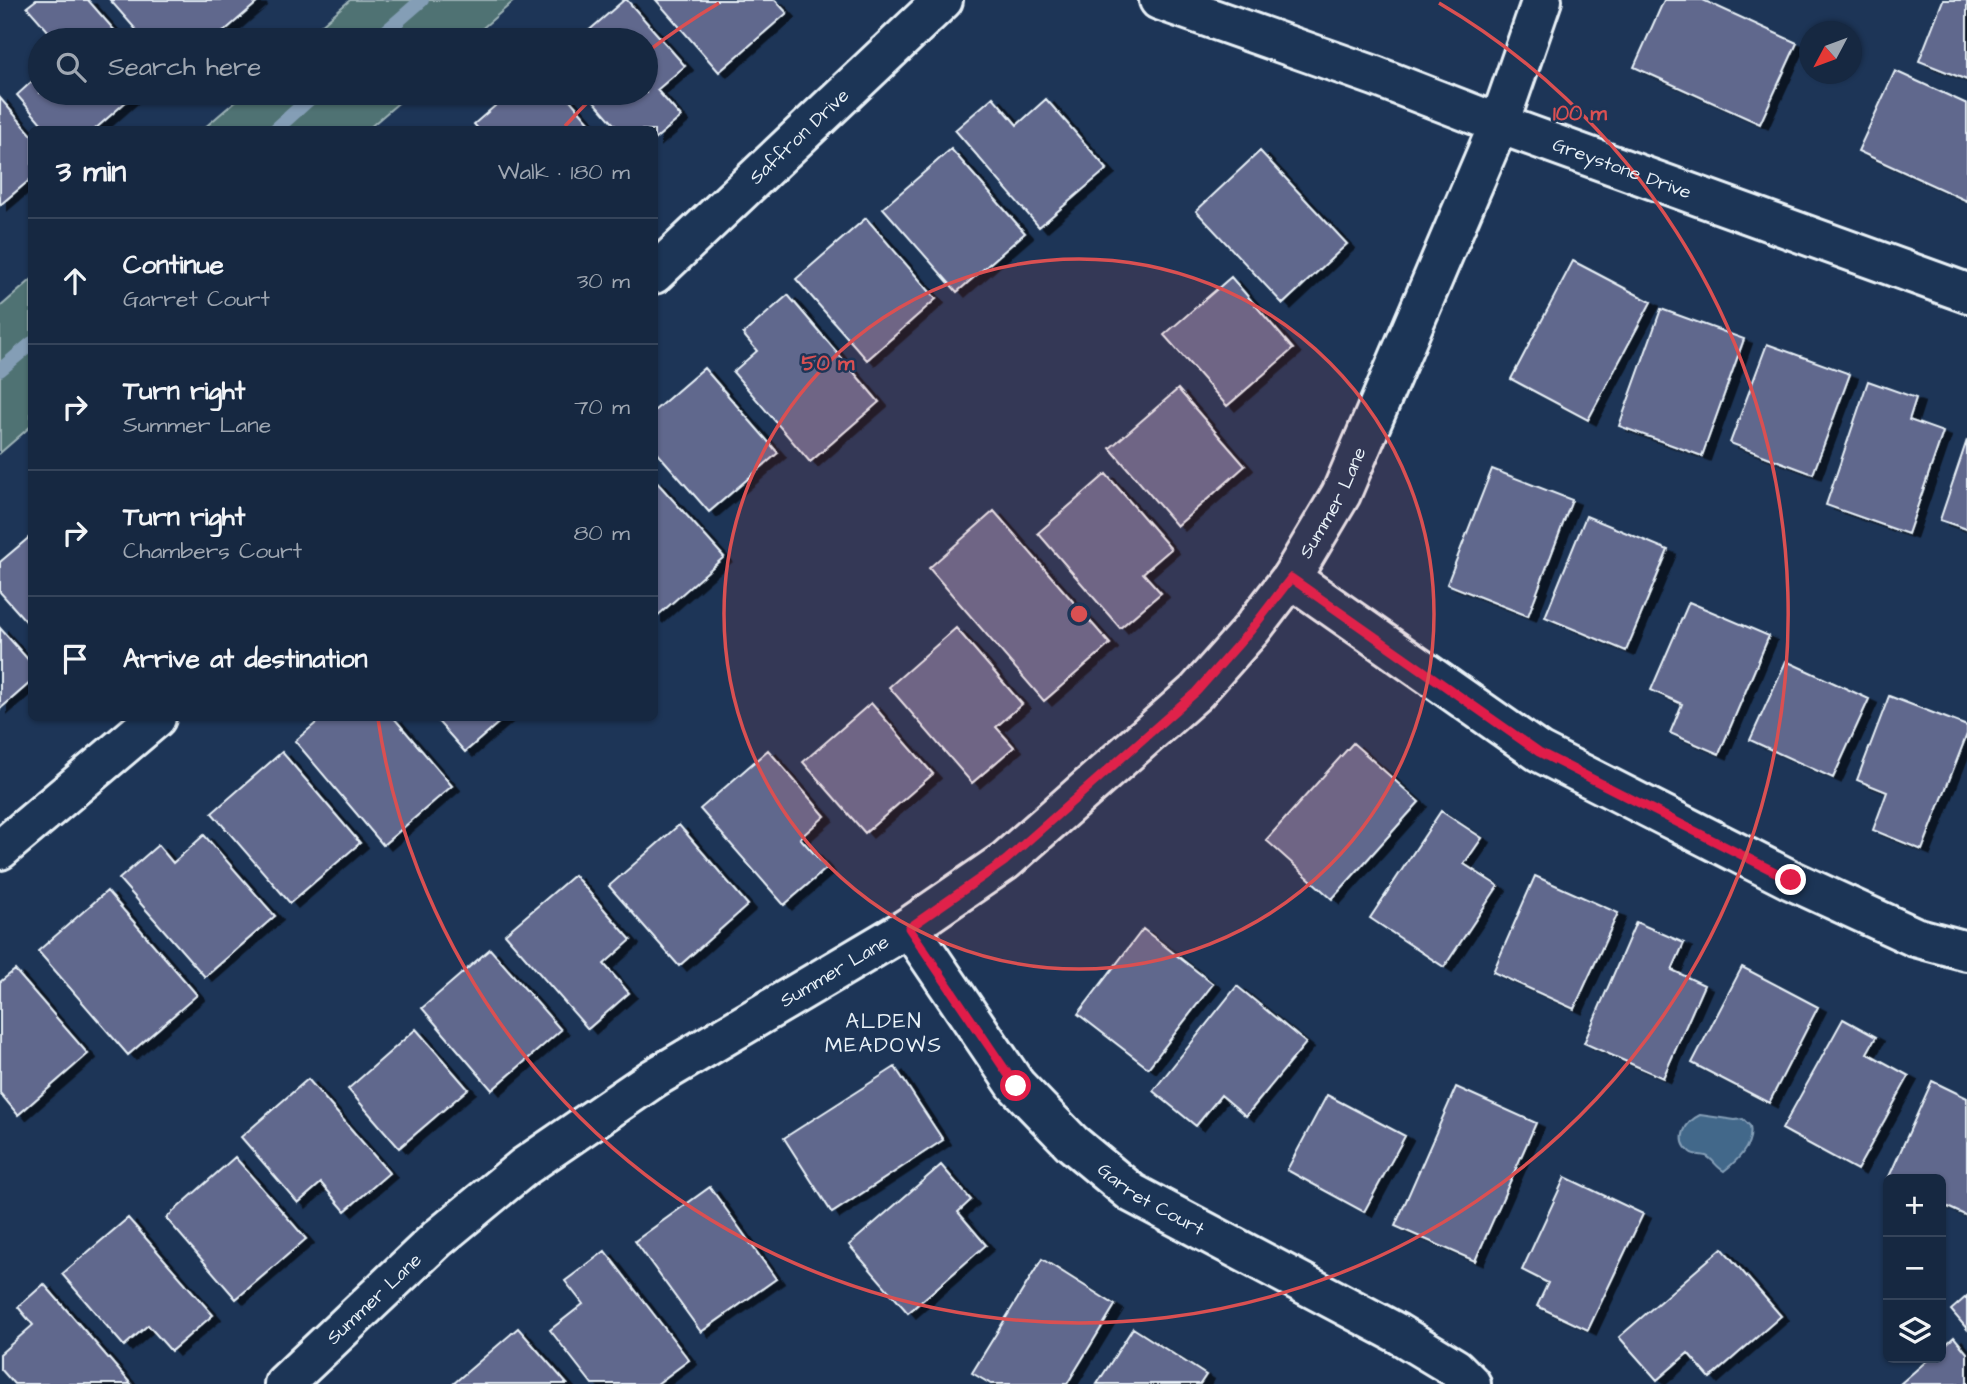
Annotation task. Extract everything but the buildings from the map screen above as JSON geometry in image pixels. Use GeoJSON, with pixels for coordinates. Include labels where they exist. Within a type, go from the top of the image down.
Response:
{"type":"FeatureCollection","features":[{"type":"Feature","properties":{"kind":"street","name":"Saffron Drive"},"geometry":{"type":"LineString","coordinates":[[658,270],[943,0]]}},
{"type":"Feature","properties":{"kind":"street","name":"Greystone Drive"},"geometry":{"type":"LineString","coordinates":[[1159,0],[1375,76],[1499,124],[1967,293]]}},
{"type":"Feature","properties":{"kind":"street","name":"Summer Lane"},"geometry":{"type":"LineString","coordinates":[[284,1384],[437,1239],[524,1167],[654,1078],[909,928],[1005,861],[1196,692],[1251,630],[1291,578],[1341,494],[1499,124],[1542,0]]}},
{"type":"Feature","properties":{"kind":"street"},"geometry":{"type":"LineString","coordinates":[[1291,578],[1539,752],[1791,880],[1915,937],[1967,951]]}},
{"type":"Feature","properties":{"kind":"street"},"geometry":{"type":"LineString","coordinates":[[0,850],[152,721]]}},
{"type":"Feature","properties":{"kind":"street","name":"Garret Court"},"geometry":{"type":"LineString","coordinates":[[909,928],[1016,1086],[1072,1143],[1132,1193],[1396,1333],[1455,1368],[1471,1384]]}},
{"type":"Feature","properties":{"kind":"green space"},"geometry":{"type":"Polygon","coordinates":[[[350,0],[515,0],[483,28],[318,28],[350,0]]]}},
{"type":"Feature","properties":{"kind":"green space"},"geometry":{"type":"Polygon","coordinates":[[[231,105],[396,105],[372,126],[206,126],[231,105]]]}},
{"type":"Feature","properties":{"kind":"green space"},"geometry":{"type":"Polygon","coordinates":[[[28,283],[28,429],[0,453],[0,307],[28,283]]]}},
{"type":"Feature","properties":{"kind":"water"},"geometry":{"type":"Polygon","coordinates":[[[1700,1115],[1743,1119],[1750,1126],[1747,1146],[1724,1171],[1708,1157],[1690,1152],[1683,1142],[1686,1127],[1700,1115]]]}},
{"type":"Feature","properties":{"kind":"waterway"},"geometry":{"type":"LineString","coordinates":[[390,28],[422,0]]}},
{"type":"Feature","properties":{"kind":"waterway"},"geometry":{"type":"LineString","coordinates":[[279,126],[303,105]]}},
{"type":"Feature","properties":{"kind":"waterway"},"geometry":{"type":"LineString","coordinates":[[0,370],[28,346]]}},
{"type":"Feature","properties":{"kind":"district","name":"ALDEN MEADOWS"},"geometry":{"type":"Point","coordinates":[884,1033]}},
{"type":"Feature","properties":{"kind":"route"},"geometry":{"type":"LineString","coordinates":[[1016,1086],[909,928],[1005,861],[1196,692],[1251,630],[1291,578],[1539,752],[1791,880]]}}]}
